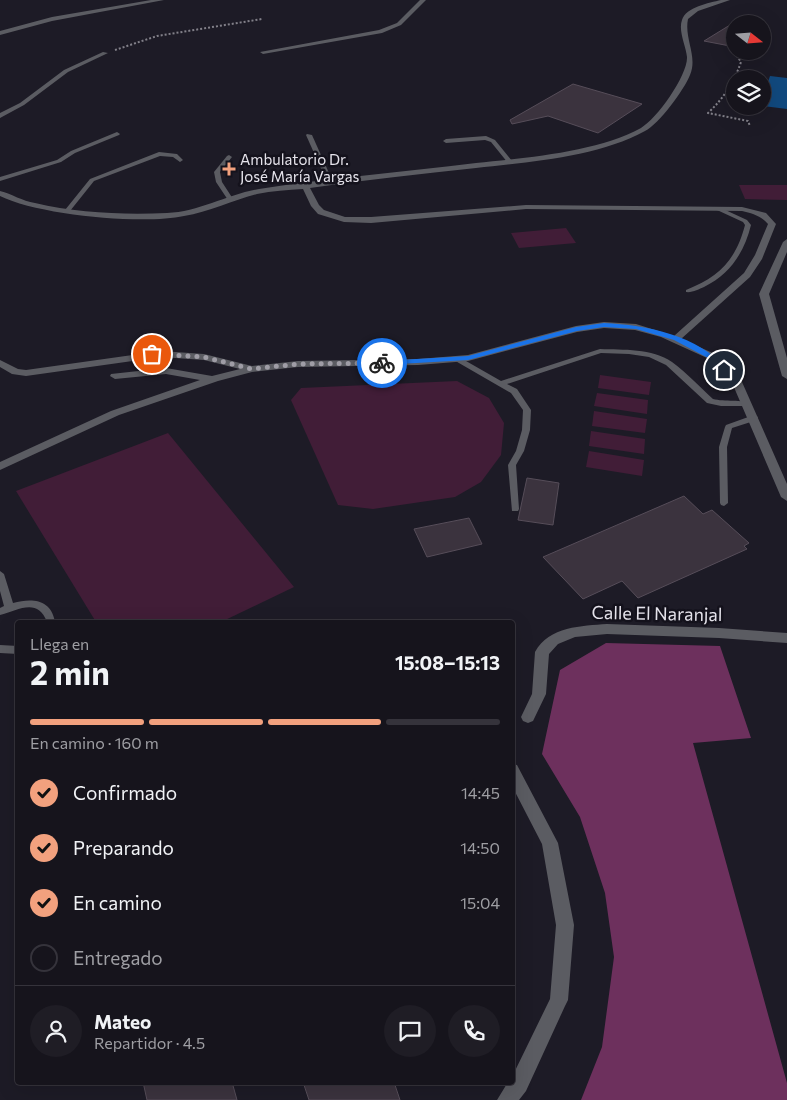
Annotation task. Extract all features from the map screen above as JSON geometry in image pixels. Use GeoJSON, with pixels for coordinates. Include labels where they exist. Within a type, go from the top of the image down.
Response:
{"type":"FeatureCollection","features":[{"type":"Feature","properties":{"kind":"street"},"geometry":{"type":"LineString","coordinates":[[0,33],[52,19],[161,0]]}},
{"type":"Feature","properties":{"kind":"street"},"geometry":{"type":"LineString","coordinates":[[263,52],[380,32],[399,24],[423,0]]}},
{"type":"Feature","properties":{"kind":"street"},"geometry":{"type":"LineString","coordinates":[[0,193],[6,198],[26,204],[68,210],[168,216],[184,214],[257,192],[330,182],[537,160],[612,144],[644,129],[652,123],[683,82],[689,66],[689,49],[682,25],[684,19],[693,12],[727,0]]}},
{"type":"Feature","properties":{"kind":"street"},"geometry":{"type":"LineString","coordinates":[[0,116],[22,104],[66,71],[105,53]]}},
{"type":"Feature","properties":{"kind":"street"},"geometry":{"type":"LineString","coordinates":[[305,185],[315,206],[321,212],[344,218],[371,220],[526,207],[742,209],[757,212],[769,218],[772,224],[756,263],[742,280],[685,328],[676,339]]}},
{"type":"Feature","properties":{"kind":"street"},"geometry":{"type":"LineString","coordinates":[[787,242],[764,294],[787,376]]}},
{"type":"Feature","properties":{"kind":"street"},"geometry":{"type":"LineString","coordinates":[[0,466],[115,413],[214,379],[252,369],[298,364],[418,362],[468,358],[576,329],[604,325],[636,327],[676,339],[711,356],[738,384],[784,481],[787,497]]}},
{"type":"Feature","properties":{"kind":"street"},"geometry":{"type":"LineString","coordinates":[[0,363],[16,372],[26,373],[162,354],[204,357],[252,369]]}},
{"type":"Feature","properties":{"kind":"street"},"geometry":{"type":"LineString","coordinates":[[114,376],[166,371],[214,379]]}},
{"type":"Feature","properties":{"kind":"street","name":"Calle El Naranjal"},"geometry":{"type":"LineString","coordinates":[[528,717],[539,694],[542,652],[552,640],[574,632],[607,629],[719,633],[787,638]]}},
{"type":"Feature","properties":{"kind":"street"},"geometry":{"type":"LineString","coordinates":[[507,1100],[519,1084],[559,1000],[565,925],[550,843],[515,776]]}},
{"type":"Feature","properties":{"kind":"lane"},"geometry":{"type":"LineString","coordinates":[[0,179],[59,161],[73,152],[117,134]]}},
{"type":"Feature","properties":{"kind":"lane"},"geometry":{"type":"LineString","coordinates":[[309,135],[330,182]]}},
{"type":"Feature","properties":{"kind":"lane"},"geometry":{"type":"LineString","coordinates":[[446,141],[486,138],[493,141],[510,162]]}},
{"type":"Feature","properties":{"kind":"lane"},"geometry":{"type":"LineString","coordinates":[[68,210],[92,180],[159,154],[175,155],[180,160]]}},
{"type":"Feature","properties":{"kind":"lane"},"geometry":{"type":"LineString","coordinates":[[229,157],[217,172],[219,182],[230,199]]}},
{"type":"Feature","properties":{"kind":"lane"},"geometry":{"type":"LineString","coordinates":[[688,290],[704,285],[724,273],[745,239],[748,225],[745,221],[719,209]]}},
{"type":"Feature","properties":{"kind":"lane"},"geometry":{"type":"LineString","coordinates":[[502,383],[600,351],[629,352],[651,355],[669,363],[710,401],[721,404],[747,404]]}},
{"type":"Feature","properties":{"kind":"lane"},"geometry":{"type":"LineString","coordinates":[[456,359],[514,391],[527,410],[526,430],[520,451],[512,465],[515,510]]}},
{"type":"Feature","properties":{"kind":"lane"},"geometry":{"type":"LineString","coordinates":[[724,503],[723,447],[729,427],[754,418]]}},
{"type":"Feature","properties":{"kind":"lane"},"geometry":{"type":"LineString","coordinates":[[0,574],[9,607]]}},
{"type":"Feature","properties":{"kind":"lane"},"geometry":{"type":"LineString","coordinates":[[0,612],[9,607],[33,604],[42,607],[49,614],[50,620]]}},
{"type":"Feature","properties":{"kind":"lane"},"geometry":{"type":"LineString","coordinates":[[0,649],[15,650]]}},
{"type":"Feature","properties":{"kind":"path"},"geometry":{"type":"LineString","coordinates":[[105,53],[157,36],[262,19]]}},
{"type":"Feature","properties":{"kind":"path"},"geometry":{"type":"LineString","coordinates":[[740,60],[741,62],[734,82],[720,102],[708,112],[748,121],[750,126]]}},
{"type":"Feature","properties":{"kind":"shaded area"},"geometry":{"type":"Polygon","coordinates":[[[739,185],[787,185],[787,200],[745,199],[739,185]]]}},
{"type":"Feature","properties":{"kind":"shaded area"},"geometry":{"type":"Polygon","coordinates":[[[566,228],[576,243],[519,248],[511,233],[566,228]]]}},
{"type":"Feature","properties":{"kind":"shaded area"},"geometry":{"type":"Polygon","coordinates":[[[600,375],[651,382],[649,395],[598,388],[600,375]]]}},
{"type":"Feature","properties":{"kind":"shaded area"},"geometry":{"type":"Polygon","coordinates":[[[457,381],[489,398],[504,423],[501,455],[481,482],[455,497],[373,509],[338,505],[291,400],[301,388],[457,381]]]}},
{"type":"Feature","properties":{"kind":"shaded area"},"geometry":{"type":"Polygon","coordinates":[[[597,393],[648,400],[647,414],[594,406],[597,393]]]}},
{"type":"Feature","properties":{"kind":"shaded area"},"geometry":{"type":"Polygon","coordinates":[[[594,411],[647,419],[645,433],[592,426],[594,411]]]}},
{"type":"Feature","properties":{"kind":"shaded area"},"geometry":{"type":"Polygon","coordinates":[[[591,431],[645,439],[644,454],[589,446],[591,431]]]}},
{"type":"Feature","properties":{"kind":"shaded area"},"geometry":{"type":"Polygon","coordinates":[[[168,433],[294,587],[225,620],[95,620],[16,491],[168,433]]]}},
{"type":"Feature","properties":{"kind":"shaded area"},"geometry":{"type":"Polygon","coordinates":[[[589,451],[644,460],[642,476],[586,467],[589,451]]]}},
{"type":"Feature","properties":{"kind":"shaded area"},"geometry":{"type":"Polygon","coordinates":[[[606,643],[720,646],[751,738],[693,743],[787,1083],[787,1100],[581,1100],[602,1047],[614,957],[605,893],[580,817],[542,754],[560,670],[606,643]]]}},
{"type":"Feature","properties":{"kind":"water"},"geometry":{"type":"Polygon","coordinates":[[[771,76],[787,78],[787,109],[771,107],[771,76]]]}},
{"type":"Feature","properties":{"kind":"building"},"geometry":{"type":"Polygon","coordinates":[[[726,27],[726,45],[704,41],[726,27]]]}},
{"type":"Feature","properties":{"kind":"building"},"geometry":{"type":"Polygon","coordinates":[[[573,84],[642,104],[598,133],[548,116],[512,124],[510,120],[573,84]]]}},
{"type":"Feature","properties":{"kind":"building"},"geometry":{"type":"Polygon","coordinates":[[[527,478],[559,483],[553,525],[518,520],[527,478]]]}},
{"type":"Feature","properties":{"kind":"building"},"geometry":{"type":"Polygon","coordinates":[[[684,496],[703,514],[712,510],[749,543],[744,546],[747,549],[638,598],[622,581],[583,599],[543,557],[684,496]]]}},
{"type":"Feature","properties":{"kind":"building"},"geometry":{"type":"Polygon","coordinates":[[[469,518],[482,544],[427,557],[414,529],[469,518]]]}},
{"type":"Feature","properties":{"kind":"building"},"geometry":{"type":"Polygon","coordinates":[[[144,1085],[233,1085],[237,1100],[147,1100],[144,1085]]]}},
{"type":"Feature","properties":{"kind":"building"},"geometry":{"type":"Polygon","coordinates":[[[304,1085],[395,1085],[400,1100],[309,1100],[304,1085]]]}},
{"type":"Feature","properties":{"kind":"way so far"},"geometry":{"type":"LineString","coordinates":[[152,354],[195,355],[252,369],[298,364],[382,363]]}},
{"type":"Feature","properties":{"kind":"place","name":"Ambulatorio Dr. José María Vargas"},"geometry":{"type":"Point","coordinates":[229,169]}},
{"type":"Feature","properties":{"kind":"route"},"geometry":{"type":"LineString","coordinates":[[382,363],[468,358],[576,329],[604,325],[636,327],[676,339],[711,356],[724,370]]}}]}
